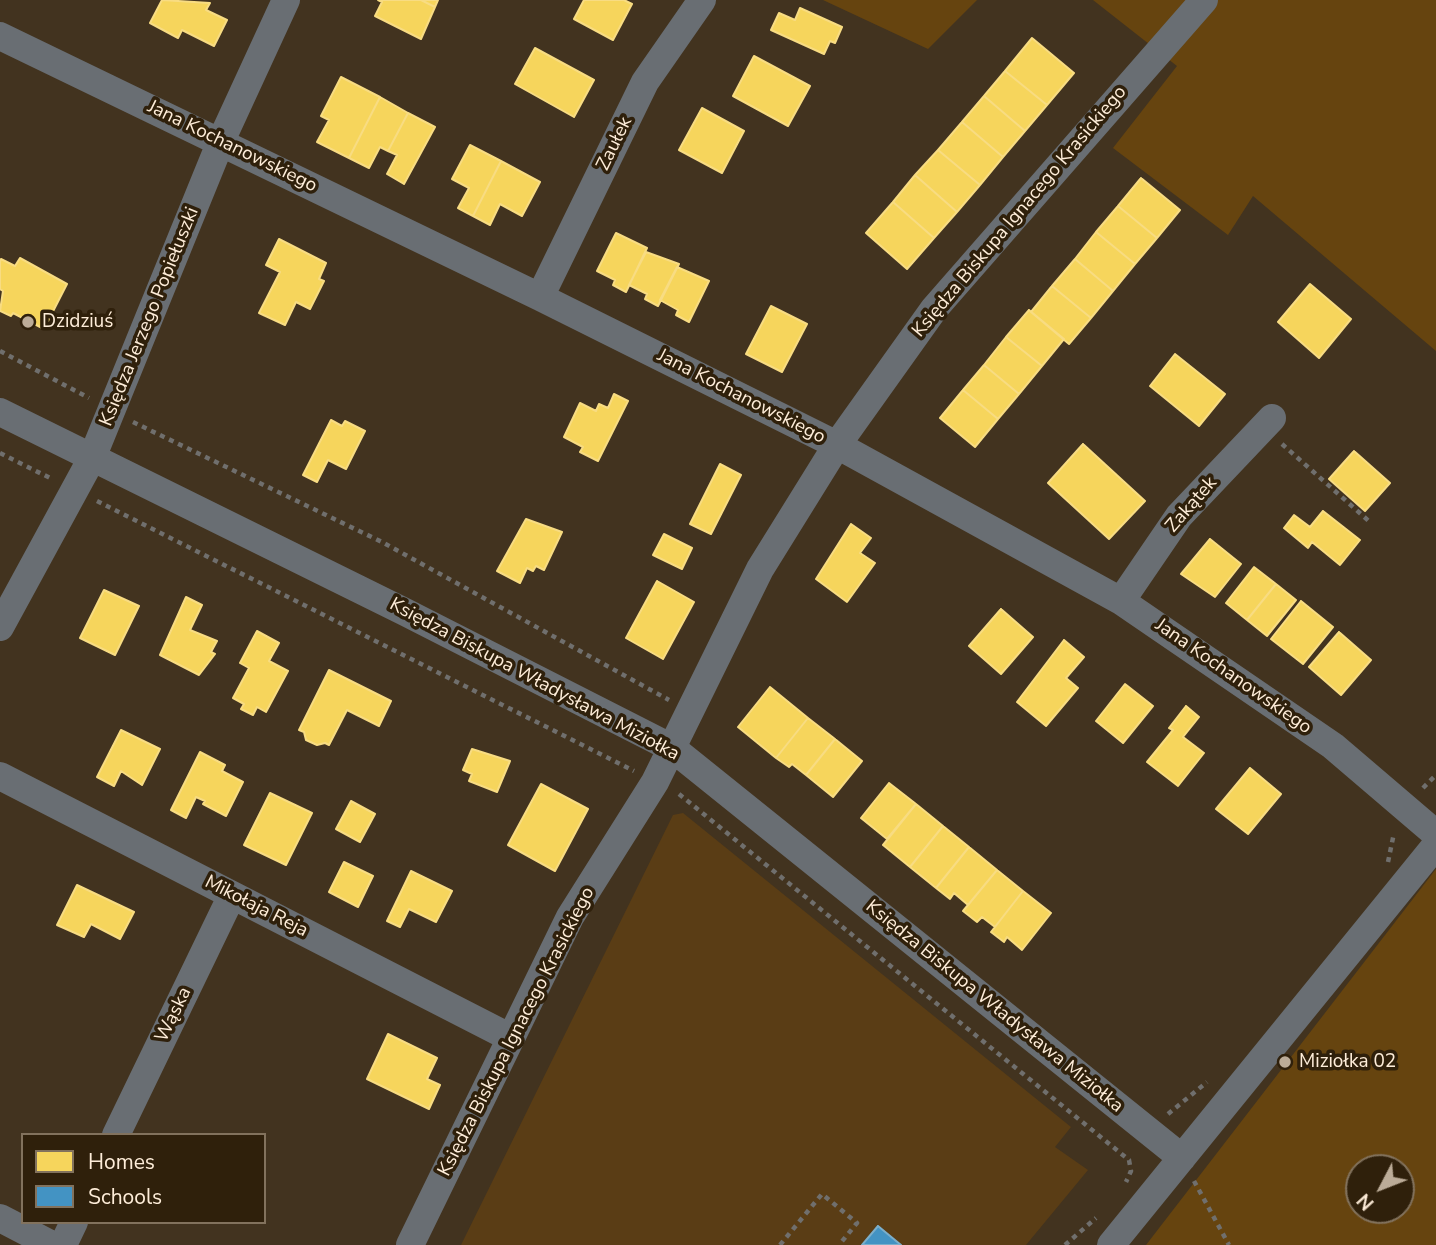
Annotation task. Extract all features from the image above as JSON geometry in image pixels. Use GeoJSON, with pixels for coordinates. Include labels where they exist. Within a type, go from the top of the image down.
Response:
{"type":"FeatureCollection","features":[{"type":"Feature","properties":{"kind":"street","name":"Księdza Jerzego Popiełuszki"},"geometry":{"type":"LineString","coordinates":[[0,627],[92,458],[221,141],[286,0]]}},
{"type":"Feature","properties":{"kind":"street","name":"Zaułek"},"geometry":{"type":"LineString","coordinates":[[540,297],[645,82],[702,0]]}},
{"type":"Feature","properties":{"kind":"street","name":"Księdza Biskupa Ignacego Krasickiego"},"geometry":{"type":"LineString","coordinates":[[410,1245],[570,917],[655,782],[760,569],[837,445],[934,309],[1204,0]]}},
{"type":"Feature","properties":{"kind":"street","name":"Jana Kochanowskiego"},"geometry":{"type":"LineString","coordinates":[[0,36],[221,141],[837,445],[1121,601],[1333,746],[1436,834]]}},
{"type":"Feature","properties":{"kind":"street","name":"Księdza Biskupa Władysława Miziołka"},"geometry":{"type":"LineString","coordinates":[[0,412],[405,612],[672,748],[1182,1158]]}},
{"type":"Feature","properties":{"kind":"street","name":"Zakątek"},"geometry":{"type":"LineString","coordinates":[[1121,601],[1179,516],[1268,423]]}},
{"type":"Feature","properties":{"kind":"street","name":"Mikołaja Reja"},"geometry":{"type":"LineString","coordinates":[[0,775],[511,1038]]}},
{"type":"Feature","properties":{"kind":"street"},"geometry":{"type":"LineString","coordinates":[[1111,1245],[1436,845]]}},
{"type":"Feature","properties":{"kind":"street","name":"Wąska"},"geometry":{"type":"LineString","coordinates":[[117,1133],[232,895]]}},
{"type":"Feature","properties":{"kind":"street"},"geometry":{"type":"LineString","coordinates":[[0,1218],[52,1245]]}},
{"type":"Feature","properties":{"kind":"street"},"geometry":{"type":"LineString","coordinates":[[64,1245],[73,1224]]}},
{"type":"Feature","properties":{"kind":"path"},"geometry":{"type":"LineString","coordinates":[[1268,423],[1371,523]]}},
{"type":"Feature","properties":{"kind":"path"},"geometry":{"type":"LineString","coordinates":[[0,453],[676,792],[1129,1160],[1131,1171],[1117,1193]]}},
{"type":"Feature","properties":{"kind":"path"},"geometry":{"type":"LineString","coordinates":[[1415,796],[1436,775]]}},
{"type":"Feature","properties":{"kind":"path"},"geometry":{"type":"LineString","coordinates":[[1182,1158],[1229,1245]]}},
{"type":"Feature","properties":{"kind":"path"},"geometry":{"type":"LineString","coordinates":[[780,1245],[822,1194],[857,1223],[839,1245]]}},
{"type":"Feature","properties":{"kind":"path"},"geometry":{"type":"LineString","coordinates":[[1065,1245],[1101,1214]]}},
{"type":"Feature","properties":{"kind":"shaded area"},"geometry":{"type":"Polygon","coordinates":[[[823,0],[977,0],[928,49],[823,0]]]}},
{"type":"Feature","properties":{"kind":"shaded area"},"geometry":{"type":"Polygon","coordinates":[[[1093,0],[1436,0],[1436,351],[1253,196],[1228,235],[1113,148],[1177,66],[1093,0]]]}},
{"type":"Feature","properties":{"kind":"shaded area"},"geometry":{"type":"Polygon","coordinates":[[[683,813],[1071,1127],[1055,1147],[1088,1170],[1026,1245],[461,1245],[673,815],[683,813]]]}},
{"type":"Feature","properties":{"kind":"shaded area"},"geometry":{"type":"Polygon","coordinates":[[[1436,869],[1436,1245],[1146,1245],[1436,869]]]}},
{"type":"Feature","properties":{"kind":"building: Homes"},"geometry":{"type":"Polygon","coordinates":[[[162,0],[210,3],[206,10],[227,20],[214,46],[182,30],[178,38],[150,23],[162,0]]]}},
{"type":"Feature","properties":{"kind":"building: Homes"},"geometry":{"type":"Polygon","coordinates":[[[378,0],[421,0],[435,7],[421,39],[375,16],[382,2],[378,0]]]}},
{"type":"Feature","properties":{"kind":"building: Homes"},"geometry":{"type":"Polygon","coordinates":[[[421,0],[438,0],[435,7],[421,0]]]}},
{"type":"Feature","properties":{"kind":"building: Homes"},"geometry":{"type":"Polygon","coordinates":[[[584,0],[624,0],[632,4],[613,40],[574,19],[584,0]]]}},
{"type":"Feature","properties":{"kind":"building: Homes"},"geometry":{"type":"Polygon","coordinates":[[[800,8],[842,27],[835,43],[830,41],[824,54],[771,30],[779,13],[795,20],[800,8]]]}},
{"type":"Feature","properties":{"kind":"building: Homes"},"geometry":{"type":"Polygon","coordinates":[[[1032,38],[1074,73],[1047,105],[1005,71],[1032,38]]]}},
{"type":"Feature","properties":{"kind":"building: Homes"},"geometry":{"type":"Polygon","coordinates":[[[535,48],[594,80],[574,117],[515,84],[535,48]]]}},
{"type":"Feature","properties":{"kind":"building: Homes"},"geometry":{"type":"Polygon","coordinates":[[[754,56],[810,86],[788,126],[733,96],[754,56]]]}},
{"type":"Feature","properties":{"kind":"building: Homes"},"geometry":{"type":"Polygon","coordinates":[[[1005,71],[1047,105],[1025,131],[984,96],[1005,71]]]}},
{"type":"Feature","properties":{"kind":"building: Homes"},"geometry":{"type":"Polygon","coordinates":[[[341,77],[380,97],[349,158],[317,142],[329,120],[321,116],[341,77]]]}},
{"type":"Feature","properties":{"kind":"building: Homes"},"geometry":{"type":"Polygon","coordinates":[[[984,96],[1025,131],[1003,157],[962,122],[984,96]]]}},
{"type":"Feature","properties":{"kind":"building: Homes"},"geometry":{"type":"Polygon","coordinates":[[[380,97],[408,113],[388,151],[380,147],[369,168],[349,158],[380,97]]]}},
{"type":"Feature","properties":{"kind":"building: Homes"},"geometry":{"type":"Polygon","coordinates":[[[702,108],[744,131],[722,173],[679,150],[702,108]]]}},
{"type":"Feature","properties":{"kind":"building: Homes"},"geometry":{"type":"Polygon","coordinates":[[[408,113],[435,127],[404,184],[387,174],[397,155],[388,151],[408,113]]]}},
{"type":"Feature","properties":{"kind":"building: Homes"},"geometry":{"type":"Polygon","coordinates":[[[962,122],[1003,157],[980,185],[938,150],[962,122]]]}},
{"type":"Feature","properties":{"kind":"building: Homes"},"geometry":{"type":"Polygon","coordinates":[[[470,145],[501,161],[473,216],[458,208],[469,188],[452,179],[470,145]]]}},
{"type":"Feature","properties":{"kind":"building: Homes"},"geometry":{"type":"Polygon","coordinates":[[[938,150],[980,185],[957,212],[915,175],[938,150]]]}},
{"type":"Feature","properties":{"kind":"building: Homes"},"geometry":{"type":"Polygon","coordinates":[[[501,161],[540,182],[522,216],[500,204],[490,225],[473,216],[501,161]]]}},
{"type":"Feature","properties":{"kind":"building: Homes"},"geometry":{"type":"Polygon","coordinates":[[[915,175],[957,212],[934,238],[893,202],[915,175]]]}},
{"type":"Feature","properties":{"kind":"building: Homes"},"geometry":{"type":"Polygon","coordinates":[[[1141,178],[1180,210],[1157,238],[1118,206],[1141,178]]]}},
{"type":"Feature","properties":{"kind":"building: Homes"},"geometry":{"type":"Polygon","coordinates":[[[893,202],[934,238],[907,269],[866,233],[893,202]]]}},
{"type":"Feature","properties":{"kind":"building: Homes"},"geometry":{"type":"Polygon","coordinates":[[[1118,206],[1157,238],[1135,264],[1096,232],[1118,206]]]}},
{"type":"Feature","properties":{"kind":"building: Homes"},"geometry":{"type":"Polygon","coordinates":[[[1096,232],[1135,264],[1113,291],[1075,259],[1096,232]]]}},
{"type":"Feature","properties":{"kind":"building: Homes"},"geometry":{"type":"Polygon","coordinates":[[[616,233],[647,248],[626,292],[613,285],[615,280],[597,271],[616,233]]]}},
{"type":"Feature","properties":{"kind":"building: Homes"},"geometry":{"type":"Polygon","coordinates":[[[279,239],[326,263],[319,279],[324,281],[310,309],[296,302],[285,325],[259,313],[280,272],[266,265],[279,239]]]}},
{"type":"Feature","properties":{"kind":"building: Homes"},"geometry":{"type":"Polygon","coordinates":[[[646,252],[679,264],[658,306],[645,299],[647,294],[629,285],[646,252]]]}},
{"type":"Feature","properties":{"kind":"building: Homes"},"geometry":{"type":"Polygon","coordinates":[[[20,258],[67,284],[44,329],[13,313],[11,316],[0,311],[3,291],[0,289],[1,259],[15,266],[20,258]]]}},
{"type":"Feature","properties":{"kind":"building: Homes"},"geometry":{"type":"Polygon","coordinates":[[[1075,259],[1113,291],[1091,318],[1052,286],[1075,259]]]}},
{"type":"Feature","properties":{"kind":"building: Homes"},"geometry":{"type":"Polygon","coordinates":[[[677,267],[709,281],[689,322],[676,315],[678,310],[660,300],[677,267]]]}},
{"type":"Feature","properties":{"kind":"building: Homes"},"geometry":{"type":"Polygon","coordinates":[[[1310,284],[1351,319],[1319,358],[1278,322],[1310,284]]]}},
{"type":"Feature","properties":{"kind":"building: Homes"},"geometry":{"type":"Polygon","coordinates":[[[1052,286],[1091,318],[1069,344],[1031,312],[1052,286]]]}},
{"type":"Feature","properties":{"kind":"building: Homes"},"geometry":{"type":"Polygon","coordinates":[[[771,306],[807,324],[782,372],[746,354],[771,306]]]}},
{"type":"Feature","properties":{"kind":"building: Homes"},"geometry":{"type":"Polygon","coordinates":[[[1029,310],[1064,339],[1042,366],[1006,337],[1029,310]]]}},
{"type":"Feature","properties":{"kind":"building: Homes"},"geometry":{"type":"Polygon","coordinates":[[[1006,337],[1042,366],[1019,394],[984,365],[1006,337]]]}},
{"type":"Feature","properties":{"kind":"building: Homes"},"geometry":{"type":"Polygon","coordinates":[[[1175,354],[1225,394],[1199,426],[1150,386],[1175,354]]]}},
{"type":"Feature","properties":{"kind":"building: Homes"},"geometry":{"type":"Polygon","coordinates":[[[984,365],[1019,394],[998,419],[963,390],[984,365]]]}},
{"type":"Feature","properties":{"kind":"building: Homes"},"geometry":{"type":"Polygon","coordinates":[[[963,390],[998,419],[975,447],[940,418],[963,390]]]}},
{"type":"Feature","properties":{"kind":"building: Homes"},"geometry":{"type":"Polygon","coordinates":[[[614,394],[628,401],[598,461],[580,452],[583,447],[564,437],[580,403],[596,411],[599,404],[608,408],[614,394]]]}},
{"type":"Feature","properties":{"kind":"building: Homes"},"geometry":{"type":"Polygon","coordinates":[[[331,420],[342,426],[345,421],[365,431],[346,469],[328,460],[317,482],[303,475],[331,420]]]}},
{"type":"Feature","properties":{"kind":"building: Homes"},"geometry":{"type":"Polygon","coordinates":[[[1083,444],[1145,501],[1109,539],[1048,483],[1083,444]]]}},
{"type":"Feature","properties":{"kind":"building: Homes"},"geometry":{"type":"Polygon","coordinates":[[[1354,451],[1390,483],[1365,511],[1329,479],[1354,451]]]}},
{"type":"Feature","properties":{"kind":"building: Homes"},"geometry":{"type":"Polygon","coordinates":[[[720,464],[741,475],[711,534],[690,524],[720,464]]]}},
{"type":"Feature","properties":{"kind":"building: Homes"},"geometry":{"type":"Polygon","coordinates":[[[1323,511],[1360,540],[1340,565],[1312,542],[1308,548],[1284,528],[1294,515],[1310,527],[1323,511]]]}},
{"type":"Feature","properties":{"kind":"building: Homes"},"geometry":{"type":"Polygon","coordinates":[[[526,519],[562,532],[544,570],[536,566],[533,571],[527,568],[520,583],[497,571],[526,519]]]}},
{"type":"Feature","properties":{"kind":"building: Homes"},"geometry":{"type":"Polygon","coordinates":[[[851,524],[871,538],[860,553],[875,563],[847,602],[816,579],[851,524]]]}},
{"type":"Feature","properties":{"kind":"building: Homes"},"geometry":{"type":"Polygon","coordinates":[[[664,534],[692,548],[682,569],[653,555],[664,534]]]}},
{"type":"Feature","properties":{"kind":"building: Homes"},"geometry":{"type":"Polygon","coordinates":[[[1210,539],[1241,564],[1215,597],[1181,574],[1210,539]]]}},
{"type":"Feature","properties":{"kind":"building: Homes"},"geometry":{"type":"Polygon","coordinates":[[[1254,567],[1276,584],[1247,620],[1226,603],[1254,567]]]}},
{"type":"Feature","properties":{"kind":"building: Homes"},"geometry":{"type":"Polygon","coordinates":[[[657,581],[694,602],[663,659],[626,638],[657,581]]]}},
{"type":"Feature","properties":{"kind":"building: Homes"},"geometry":{"type":"Polygon","coordinates":[[[1276,584],[1296,600],[1267,636],[1247,620],[1276,584]]]}},
{"type":"Feature","properties":{"kind":"building: Homes"},"geometry":{"type":"Polygon","coordinates":[[[104,590],[139,606],[115,655],[80,638],[104,590]]]}},
{"type":"Feature","properties":{"kind":"building: Homes"},"geometry":{"type":"Polygon","coordinates":[[[186,597],[202,605],[190,630],[217,641],[211,652],[215,654],[199,675],[160,655],[186,597]]]}},
{"type":"Feature","properties":{"kind":"building: Homes"},"geometry":{"type":"Polygon","coordinates":[[[1301,601],[1333,627],[1303,664],[1271,639],[1301,601]]]}},
{"type":"Feature","properties":{"kind":"building: Homes"},"geometry":{"type":"Polygon","coordinates":[[[1001,609],[1033,637],[1001,674],[969,646],[1001,609]]]}},
{"type":"Feature","properties":{"kind":"building: Homes"},"geometry":{"type":"Polygon","coordinates":[[[257,631],[279,643],[269,661],[288,671],[266,712],[257,707],[253,715],[241,709],[244,704],[233,698],[249,668],[240,663],[257,631]]]}},
{"type":"Feature","properties":{"kind":"building: Homes"},"geometry":{"type":"Polygon","coordinates":[[[1339,632],[1371,660],[1341,695],[1309,667],[1339,632]]]}},
{"type":"Feature","properties":{"kind":"building: Homes"},"geometry":{"type":"Polygon","coordinates":[[[1064,640],[1084,657],[1066,678],[1078,688],[1046,726],[1017,702],[1064,640]]]}},
{"type":"Feature","properties":{"kind":"building: Homes"},"geometry":{"type":"Polygon","coordinates":[[[329,670],[391,701],[379,726],[347,710],[329,745],[317,745],[306,740],[304,732],[299,730],[329,670]]]}},
{"type":"Feature","properties":{"kind":"building: Homes"},"geometry":{"type":"Polygon","coordinates":[[[1125,684],[1153,706],[1123,743],[1096,721],[1125,684]]]}},
{"type":"Feature","properties":{"kind":"building: Homes"},"geometry":{"type":"Polygon","coordinates":[[[770,687],[808,718],[776,758],[738,727],[770,687]]]}},
{"type":"Feature","properties":{"kind":"building: Homes"},"geometry":{"type":"Polygon","coordinates":[[[1186,706],[1199,717],[1183,737],[1204,753],[1178,786],[1147,762],[1173,730],[1169,728],[1186,706]]]}},
{"type":"Feature","properties":{"kind":"building: Homes"},"geometry":{"type":"Polygon","coordinates":[[[808,718],[835,739],[806,775],[792,764],[789,767],[776,758],[808,718]]]}},
{"type":"Feature","properties":{"kind":"building: Homes"},"geometry":{"type":"Polygon","coordinates":[[[121,730],[160,749],[142,785],[121,771],[114,786],[97,777],[121,730]]]}},
{"type":"Feature","properties":{"kind":"building: Homes"},"geometry":{"type":"Polygon","coordinates":[[[835,739],[862,761],[833,797],[806,775],[835,739]]]}},
{"type":"Feature","properties":{"kind":"building: Homes"},"geometry":{"type":"Polygon","coordinates":[[[472,749],[510,761],[497,792],[469,781],[472,774],[463,770],[472,749]]]}},
{"type":"Feature","properties":{"kind":"building: Homes"},"geometry":{"type":"Polygon","coordinates":[[[200,752],[225,765],[222,771],[243,782],[226,816],[203,804],[205,801],[196,797],[186,818],[171,810],[200,752]]]}},
{"type":"Feature","properties":{"kind":"building: Homes"},"geometry":{"type":"Polygon","coordinates":[[[1250,768],[1281,794],[1248,834],[1216,809],[1250,768]]]}},
{"type":"Feature","properties":{"kind":"building: Homes"},"geometry":{"type":"Polygon","coordinates":[[[889,783],[916,804],[887,839],[861,818],[889,783]]]}},
{"type":"Feature","properties":{"kind":"building: Homes"},"geometry":{"type":"Polygon","coordinates":[[[541,784],[588,809],[555,871],[508,845],[541,784]]]}},
{"type":"Feature","properties":{"kind":"building: Homes"},"geometry":{"type":"Polygon","coordinates":[[[270,793],[312,813],[286,865],[244,845],[270,793]]]}},
{"type":"Feature","properties":{"kind":"building: Homes"},"geometry":{"type":"Polygon","coordinates":[[[351,801],[375,814],[360,842],[336,829],[351,801]]]}},
{"type":"Feature","properties":{"kind":"building: Homes"},"geometry":{"type":"Polygon","coordinates":[[[916,804],[943,826],[910,867],[883,845],[916,804]]]}},
{"type":"Feature","properties":{"kind":"building: Homes"},"geometry":{"type":"Polygon","coordinates":[[[943,826],[969,847],[936,888],[910,867],[943,826]]]}},
{"type":"Feature","properties":{"kind":"building: Homes"},"geometry":{"type":"Polygon","coordinates":[[[969,847],[997,870],[968,905],[954,893],[950,899],[936,888],[969,847]]]}},
{"type":"Feature","properties":{"kind":"building: Homes"},"geometry":{"type":"Polygon","coordinates":[[[344,862],[373,876],[358,907],[329,892],[344,862]]]}},
{"type":"Feature","properties":{"kind":"building: Homes"},"geometry":{"type":"Polygon","coordinates":[[[997,870],[1023,891],[995,927],[982,917],[977,922],[963,911],[997,870]]]}},
{"type":"Feature","properties":{"kind":"building: Homes"},"geometry":{"type":"Polygon","coordinates":[[[411,871],[452,891],[436,922],[409,909],[400,927],[387,921],[411,871]]]}},
{"type":"Feature","properties":{"kind":"building: Homes"},"geometry":{"type":"Polygon","coordinates":[[[77,885],[134,912],[120,939],[91,924],[84,937],[57,925],[77,885]]]}},
{"type":"Feature","properties":{"kind":"building: Homes"},"geometry":{"type":"Polygon","coordinates":[[[1023,891],[1051,913],[1022,950],[1007,937],[1004,942],[991,932],[1023,891]]]}},
{"type":"Feature","properties":{"kind":"building: Homes"},"geometry":{"type":"Polygon","coordinates":[[[388,1034],[437,1058],[427,1079],[440,1085],[429,1109],[367,1079],[388,1034]]]}},
{"type":"Feature","properties":{"kind":"building: Schools"},"geometry":{"type":"Polygon","coordinates":[[[878,1226],[901,1245],[862,1245],[878,1226]]]}},
{"type":"Feature","properties":{"kind":"place","name":"Dzidziuś"},"geometry":{"type":"Point","coordinates":[28,322]}},
{"type":"Feature","properties":{"kind":"place","name":"Miziołka 02"},"geometry":{"type":"Point","coordinates":[1285,1062]}}]}
